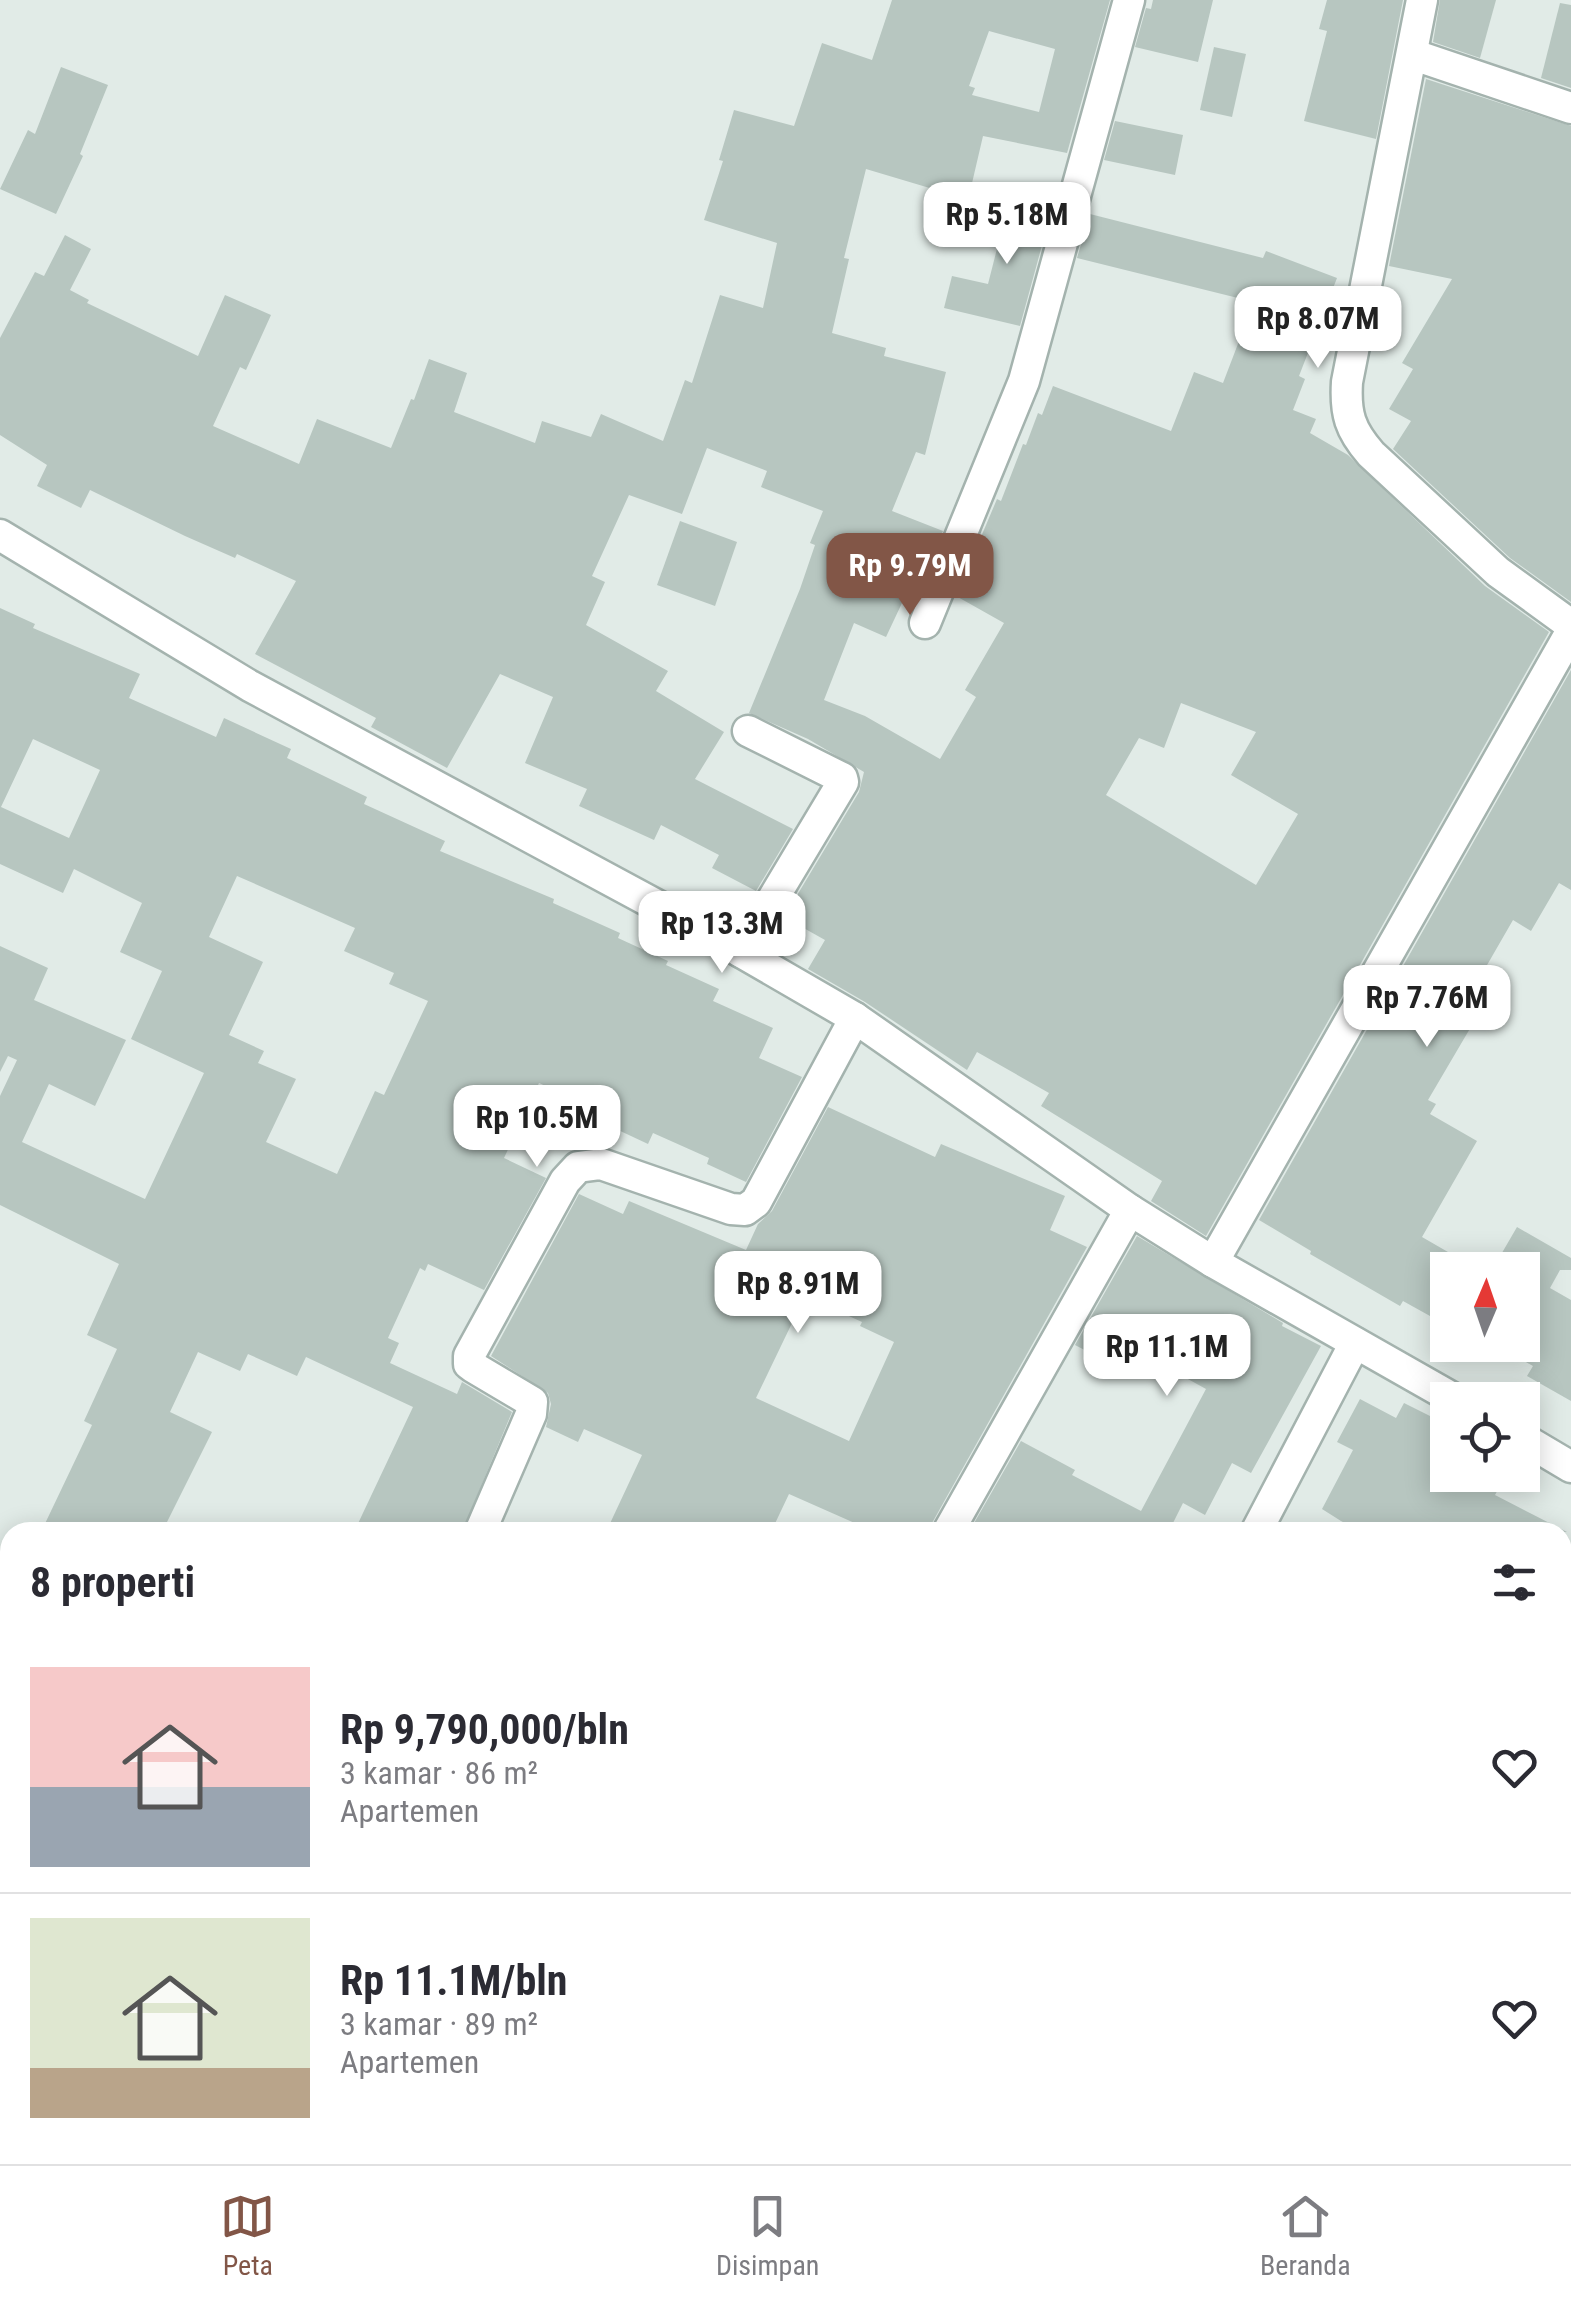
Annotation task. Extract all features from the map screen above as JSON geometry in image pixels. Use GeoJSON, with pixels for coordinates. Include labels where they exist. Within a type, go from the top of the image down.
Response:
{"type":"FeatureCollection","features":[{"type":"Feature","properties":{"kind":"street"},"geometry":{"type":"LineString","coordinates":[[926,623],[1024,381],[1129,0]]}},
{"type":"Feature","properties":{"kind":"street"},"geometry":{"type":"LineString","coordinates":[[1213,1262],[1571,629],[1498,572],[1371,454],[1355,436],[1348,420],[1346,382],[1422,0]]}},
{"type":"Feature","properties":{"kind":"street"},"geometry":{"type":"LineString","coordinates":[[1414,55],[1571,108]]}},
{"type":"Feature","properties":{"kind":"street"},"geometry":{"type":"LineString","coordinates":[[0,535],[250,686],[741,952],[855,1018],[1130,1210],[1213,1262],[1430,1385]]}},
{"type":"Feature","properties":{"kind":"street"},"geometry":{"type":"LineString","coordinates":[[741,952],[844,782],[748,731]]}},
{"type":"Feature","properties":{"kind":"street"},"geometry":{"type":"LineString","coordinates":[[484,1522],[531,1414],[532,1402],[472,1367],[469,1356],[565,1181],[578,1167],[600,1164],[731,1209],[746,1210],[756,1202],[855,1018]]}},
{"type":"Feature","properties":{"kind":"street"},"geometry":{"type":"LineString","coordinates":[[954,1522],[1130,1210]]}},
{"type":"Feature","properties":{"kind":"street"},"geometry":{"type":"LineString","coordinates":[[1261,1522],[1355,1342]]}},
{"type":"Feature","properties":{"kind":"street"},"geometry":{"type":"LineString","coordinates":[[1540,1449],[1571,1468]]}},
{"type":"Feature","properties":{"kind":"building"},"geometry":{"type":"Polygon","coordinates":[[[892,0],[1110,0],[1067,153],[983,136],[969,196],[866,169],[844,258],[849,259],[832,333],[886,348],[884,356],[946,372],[925,455],[916,452],[892,511],[943,531],[918,590],[910,586],[886,637],[854,623],[824,700],[865,716],[940,759],[976,697],[965,690],[1004,623],[956,596],[997,499],[1001,501],[1023,444],[1026,445],[1038,413],[1042,415],[1053,386],[1171,431],[1194,372],[1223,383],[1254,302],[1077,258],[1090,214],[1263,258],[1266,251],[1337,278],[1299,376],[1305,379],[1293,410],[1316,419],[1310,433],[1348,455],[1485,586],[1549,632],[1206,1236],[1151,1201],[1162,1181],[1041,1106],[1049,1093],[977,1052],[967,1070],[808,969],[825,940],[784,917],[859,792],[864,772],[808,739],[749,713],[800,589],[815,545],[810,543],[823,511],[761,487],[767,471],[707,448],[682,514],[629,495],[592,576],[605,582],[586,625],[668,671],[656,691],[724,732],[695,779],[793,829],[756,891],[712,868],[719,855],[661,825],[654,840],[579,806],[587,789],[525,763],[553,697],[500,674],[447,768],[371,727],[376,718],[255,654],[296,581],[185,536],[90,490],[81,508],[37,486],[47,465],[0,435],[0,338],[35,272],[44,276],[65,235],[91,249],[70,290],[89,300],[87,303],[198,356],[225,295],[271,315],[246,370],[240,367],[213,426],[299,464],[317,419],[391,448],[429,359],[467,373],[454,412],[535,443],[542,421],[591,437],[601,414],[663,441],[685,380],[692,383],[720,295],[763,308],[777,243],[704,220],[734,110],[794,126],[822,43],[872,60],[892,0]],[[989,31],[969,86],[975,88],[972,95],[1039,112],[1055,49],[989,31]],[[1181,703],[1164,748],[1139,738],[1106,795],[1256,885],[1298,814],[1231,775],[1256,732],[1181,703]]]}},
{"type":"Feature","properties":{"kind":"building"},"geometry":{"type":"Polygon","coordinates":[[[1153,0],[1213,0],[1198,62],[1135,47],[1146,8],[1151,9],[1153,0]]]}},
{"type":"Feature","properties":{"kind":"building"},"geometry":{"type":"Polygon","coordinates":[[[1327,0],[1403,0],[1376,139],[1304,121],[1327,31],[1319,29],[1327,0]]]}},
{"type":"Feature","properties":{"kind":"building"},"geometry":{"type":"Polygon","coordinates":[[[1440,0],[1496,0],[1480,58],[1433,42],[1440,0]]]}},
{"type":"Feature","properties":{"kind":"building"},"geometry":{"type":"Polygon","coordinates":[[[1560,3],[1571,5],[1571,88],[1541,78],[1560,3]]]}},
{"type":"Feature","properties":{"kind":"building"},"geometry":{"type":"Polygon","coordinates":[[[1214,47],[1246,54],[1232,117],[1200,110],[1214,47]]]}},
{"type":"Feature","properties":{"kind":"building"},"geometry":{"type":"Polygon","coordinates":[[[61,67],[108,85],[80,154],[83,156],[56,214],[0,189],[28,130],[35,134],[61,67]]]}},
{"type":"Feature","properties":{"kind":"building"},"geometry":{"type":"Polygon","coordinates":[[[1426,79],[1571,126],[1571,602],[1510,558],[1393,449],[1411,421],[1389,409],[1413,369],[1402,363],[1452,279],[1389,266],[1426,79]]]}},
{"type":"Feature","properties":{"kind":"building"},"geometry":{"type":"Polygon","coordinates":[[[1115,121],[1183,135],[1175,175],[1104,160],[1115,121]]]}},
{"type":"Feature","properties":{"kind":"building"},"geometry":{"type":"Polygon","coordinates":[[[1011,194],[1053,205],[1020,326],[944,308],[952,276],[988,284],[1011,194]]]}},
{"type":"Feature","properties":{"kind":"building"},"geometry":{"type":"Polygon","coordinates":[[[680,521],[737,542],[715,606],[657,585],[680,521]]]}},
{"type":"Feature","properties":{"kind":"building"},"geometry":{"type":"Polygon","coordinates":[[[0,608],[35,624],[33,628],[140,674],[129,698],[216,737],[224,718],[291,749],[287,758],[367,797],[364,804],[445,841],[440,851],[554,899],[553,903],[620,933],[618,938],[668,961],[666,965],[719,989],[713,1001],[773,1028],[759,1058],[802,1077],[746,1182],[707,1164],[709,1158],[653,1133],[648,1144],[599,1121],[603,1112],[539,1083],[504,1158],[546,1178],[484,1290],[428,1264],[425,1271],[420,1268],[388,1338],[399,1343],[390,1363],[457,1394],[462,1382],[512,1412],[466,1522],[359,1522],[413,1407],[306,1357],[297,1376],[248,1354],[240,1371],[198,1352],[170,1412],[212,1432],[167,1522],[46,1522],[92,1425],[84,1421],[117,1349],[87,1335],[119,1264],[0,1205],[0,1096],[17,1060],[8,1056],[0,1072],[0,946],[48,968],[34,1000],[126,1040],[95,1106],[49,1084],[22,1142],[145,1199],[204,1073],[131,1039],[162,971],[120,952],[142,903],[74,869],[63,893],[0,864],[0,608]],[[33,739],[1,807],[69,838],[100,770],[33,739]],[[237,876],[209,937],[263,962],[229,1035],[264,1051],[258,1063],[296,1079],[266,1142],[337,1174],[375,1091],[384,1095],[428,1001],[389,984],[394,973],[344,951],[355,928],[237,876]]]}},
{"type":"Feature","properties":{"kind":"building"},"geometry":{"type":"Polygon","coordinates":[[[1571,670],[1571,890],[1559,883],[1531,931],[1513,920],[1460,1012],[1475,1020],[1428,1100],[1436,1104],[1430,1114],[1477,1141],[1422,1237],[1448,1252],[1430,1252],[1430,1316],[1403,1301],[1400,1306],[1259,1220],[1571,670]]]}},
{"type":"Feature","properties":{"kind":"building"},"geometry":{"type":"Polygon","coordinates":[[[828,1107],[935,1157],[941,1144],[1065,1196],[1050,1230],[1087,1247],[933,1522],[852,1522],[789,1494],[776,1522],[611,1522],[642,1455],[584,1429],[578,1442],[546,1427],[551,1404],[548,1393],[491,1356],[579,1194],[623,1214],[629,1201],[746,1250],[758,1224],[772,1211],[828,1107]],[[805,1296],[756,1398],[849,1441],[894,1342],[860,1326],[862,1322],[805,1296]]]}},
{"type":"Feature","properties":{"kind":"building"},"geometry":{"type":"Polygon","coordinates":[[[1517,1227],[1571,1258],[1571,1270],[1560,1270],[1550,1288],[1571,1300],[1571,1401],[1527,1376],[1533,1366],[1526,1362],[1540,1362],[1540,1252],[1502,1252],[1517,1227]]]}},
{"type":"Feature","properties":{"kind":"building"},"geometry":{"type":"Polygon","coordinates":[[[1137,1236],[1321,1346],[1251,1473],[1232,1463],[1205,1515],[1183,1503],[1174,1522],[975,1522],[1021,1441],[1075,1470],[1072,1475],[1141,1511],[1206,1389],[1128,1346],[1117,1367],[1075,1345],[1137,1236]]]}},
{"type":"Feature","properties":{"kind":"building"},"geometry":{"type":"Polygon","coordinates":[[[1360,1399],[1396,1418],[1404,1403],[1430,1416],[1430,1492],[1497,1492],[1495,1495],[1548,1522],[1343,1522],[1322,1509],[1353,1450],[1337,1442],[1360,1399]]]}}]}
